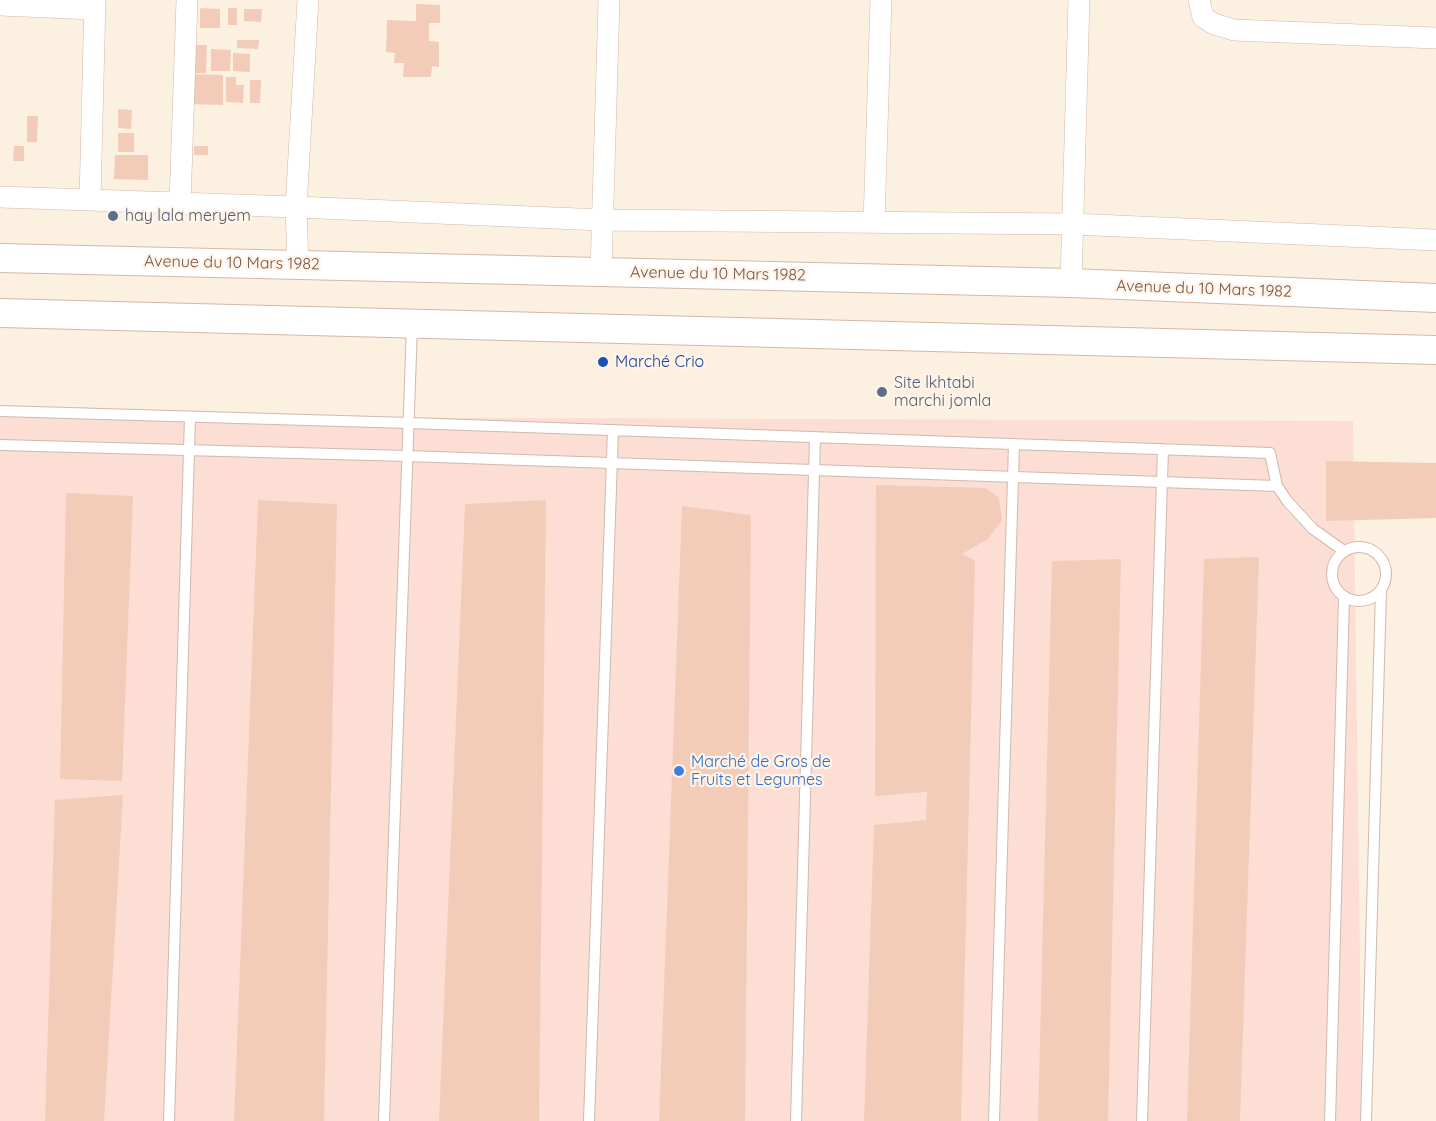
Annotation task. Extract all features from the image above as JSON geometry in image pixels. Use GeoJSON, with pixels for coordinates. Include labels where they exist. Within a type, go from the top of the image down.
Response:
{"type":"FeatureCollection","features":[{"type":"Feature","properties":{"kind":"main road","name":"Avenue du 10 Mars 1982"},"geometry":{"type":"LineString","coordinates":[[0,258],[1071,283],[1436,298]]}},
{"type":"Feature","properties":{"kind":"main road"},"geometry":{"type":"LineString","coordinates":[[0,313],[1436,350]]}},
{"type":"Feature","properties":{"kind":"street"},"geometry":{"type":"LineString","coordinates":[[180,203],[188,0]]}},
{"type":"Feature","properties":{"kind":"street"},"geometry":{"type":"LineString","coordinates":[[298,265],[296,207],[308,0]]}},
{"type":"Feature","properties":{"kind":"street"},"geometry":{"type":"LineString","coordinates":[[601,271],[609,0]]}},
{"type":"Feature","properties":{"kind":"street"},"geometry":{"type":"LineString","coordinates":[[874,222],[881,0]]}},
{"type":"Feature","properties":{"kind":"street"},"geometry":{"type":"LineString","coordinates":[[1071,283],[1079,0]]}},
{"type":"Feature","properties":{"kind":"street"},"geometry":{"type":"LineString","coordinates":[[1199,0],[1203,16],[1214,24],[1234,30],[1436,38]]}},
{"type":"Feature","properties":{"kind":"street"},"geometry":{"type":"LineString","coordinates":[[0,5],[95,4],[90,200]]}},
{"type":"Feature","properties":{"kind":"street"},"geometry":{"type":"LineString","coordinates":[[0,197],[602,220],[1072,224],[1436,240]]}},
{"type":"Feature","properties":{"kind":"lane"},"geometry":{"type":"LineString","coordinates":[[384,1121],[412,325]]}},
{"type":"Feature","properties":{"kind":"lane"},"geometry":{"type":"LineString","coordinates":[[0,411],[1270,453],[1277,486],[1313,529],[1344,551]]}},
{"type":"Feature","properties":{"kind":"lane"},"geometry":{"type":"LineString","coordinates":[[169,1121],[189,417]]}},
{"type":"Feature","properties":{"kind":"lane"},"geometry":{"type":"LineString","coordinates":[[590,1121],[613,430]]}},
{"type":"Feature","properties":{"kind":"lane"},"geometry":{"type":"LineString","coordinates":[[796,1121],[815,437]]}},
{"type":"Feature","properties":{"kind":"lane"},"geometry":{"type":"LineString","coordinates":[[994,1121],[1014,444]]}},
{"type":"Feature","properties":{"kind":"lane"},"geometry":{"type":"LineString","coordinates":[[0,445],[407,456],[1277,486]]}},
{"type":"Feature","properties":{"kind":"lane"},"geometry":{"type":"LineString","coordinates":[[1142,1121],[1163,449]]}},
{"type":"Feature","properties":{"kind":"lane"},"geometry":{"type":"LineString","coordinates":[[1366,1121],[1381,591],[1387,577],[1384,562],[1374,550],[1359,546],[1344,551],[1335,561],[1332,573],[1335,587],[1344,597],[1356,601],[1370,599],[1381,591]]}},
{"type":"Feature","properties":{"kind":"lane"},"geometry":{"type":"LineString","coordinates":[[1330,1121],[1344,597]]}},
{"type":"Feature","properties":{"kind":"shaded area","name":"Marché de Gros de Fruits et Legumes"},"geometry":{"type":"Polygon","coordinates":[[[0,416],[1353,421],[1362,1121],[0,1121],[0,416]]]}},
{"type":"Feature","properties":{"kind":"building"},"geometry":{"type":"Polygon","coordinates":[[[416,4],[440,5],[440,23],[429,23],[429,41],[439,42],[439,67],[432,66],[431,77],[403,77],[404,63],[394,63],[395,53],[386,52],[387,20],[416,21],[416,4]]]}},
{"type":"Feature","properties":{"kind":"building"},"geometry":{"type":"Polygon","coordinates":[[[200,8],[220,9],[220,28],[200,28],[200,8]]]}},
{"type":"Feature","properties":{"kind":"building"},"geometry":{"type":"Polygon","coordinates":[[[228,8],[237,8],[237,25],[228,25],[228,8]]]}},
{"type":"Feature","properties":{"kind":"building"},"geometry":{"type":"Polygon","coordinates":[[[244,9],[262,9],[261,22],[244,21],[244,9]]]}},
{"type":"Feature","properties":{"kind":"building"},"geometry":{"type":"Polygon","coordinates":[[[237,40],[259,40],[258,49],[237,48],[237,40]]]}},
{"type":"Feature","properties":{"kind":"building"},"geometry":{"type":"Polygon","coordinates":[[[189,45],[207,45],[206,73],[188,73],[189,45]]]}},
{"type":"Feature","properties":{"kind":"building"},"geometry":{"type":"Polygon","coordinates":[[[211,49],[231,50],[230,71],[211,71],[211,49]]]}},
{"type":"Feature","properties":{"kind":"building"},"geometry":{"type":"Polygon","coordinates":[[[233,53],[250,54],[250,72],[233,71],[233,53]]]}},
{"type":"Feature","properties":{"kind":"building"},"geometry":{"type":"Polygon","coordinates":[[[187,74],[223,75],[223,105],[186,104],[187,74]]]}},
{"type":"Feature","properties":{"kind":"building"},"geometry":{"type":"Polygon","coordinates":[[[226,77],[236,77],[236,85],[244,85],[243,103],[226,102],[226,77]]]}},
{"type":"Feature","properties":{"kind":"building"},"geometry":{"type":"Polygon","coordinates":[[[250,80],[261,80],[260,103],[250,103],[250,80]]]}},
{"type":"Feature","properties":{"kind":"building"},"geometry":{"type":"Polygon","coordinates":[[[118,109],[132,110],[131,129],[118,128],[118,109]]]}},
{"type":"Feature","properties":{"kind":"building"},"geometry":{"type":"Polygon","coordinates":[[[27,116],[38,116],[37,142],[27,142],[27,116]]]}},
{"type":"Feature","properties":{"kind":"building"},"geometry":{"type":"Polygon","coordinates":[[[118,133],[134,133],[134,152],[118,152],[118,133]]]}},
{"type":"Feature","properties":{"kind":"building"},"geometry":{"type":"Polygon","coordinates":[[[14,146],[24,146],[24,161],[13,161],[14,146]]]}},
{"type":"Feature","properties":{"kind":"building"},"geometry":{"type":"Polygon","coordinates":[[[194,146],[208,146],[208,155],[194,155],[194,146]]]}},
{"type":"Feature","properties":{"kind":"building"},"geometry":{"type":"Polygon","coordinates":[[[115,155],[148,155],[148,180],[114,179],[115,155]]]}},
{"type":"Feature","properties":{"kind":"building"},"geometry":{"type":"Polygon","coordinates":[[[1326,461],[1436,463],[1436,518],[1326,521],[1326,461]]]}},
{"type":"Feature","properties":{"kind":"building"},"geometry":{"type":"Polygon","coordinates":[[[876,485],[985,488],[999,498],[1002,520],[988,539],[962,554],[975,561],[961,1121],[864,1121],[874,825],[926,820],[927,792],[875,796],[876,485]]]}},
{"type":"Feature","properties":{"kind":"building"},"geometry":{"type":"Polygon","coordinates":[[[66,493],[133,496],[122,781],[60,779],[66,493]]]}},
{"type":"Feature","properties":{"kind":"building"},"geometry":{"type":"Polygon","coordinates":[[[258,500],[337,504],[324,1121],[234,1121],[258,500]]]}},
{"type":"Feature","properties":{"kind":"building"},"geometry":{"type":"Polygon","coordinates":[[[546,500],[539,1121],[439,1121],[465,504],[546,500]]]}},
{"type":"Feature","properties":{"kind":"building"},"geometry":{"type":"Polygon","coordinates":[[[682,506],[751,515],[745,1121],[659,1121],[682,506]]]}},
{"type":"Feature","properties":{"kind":"building"},"geometry":{"type":"Polygon","coordinates":[[[1259,557],[1240,1121],[1187,1121],[1204,559],[1259,557]]]}},
{"type":"Feature","properties":{"kind":"building"},"geometry":{"type":"Polygon","coordinates":[[[1121,559],[1108,1121],[1038,1121],[1052,561],[1121,559]]]}},
{"type":"Feature","properties":{"kind":"building"},"geometry":{"type":"Polygon","coordinates":[[[123,795],[104,1121],[45,1121],[55,800],[123,795]]]}},
{"type":"Feature","properties":{"kind":"place","name":"hay lala meryem"},"geometry":{"type":"Point","coordinates":[113,216]}},
{"type":"Feature","properties":{"kind":"place","name":"Marché Crio"},"geometry":{"type":"Point","coordinates":[603,362]}},
{"type":"Feature","properties":{"kind":"place","name":"Site lkhtabi marchi jomla"},"geometry":{"type":"Point","coordinates":[882,392]}},
{"type":"Feature","properties":{"kind":"place","name":"Marché de Gros de Fruits et Legumes"},"geometry":{"type":"Point","coordinates":[679,771]}}]}
